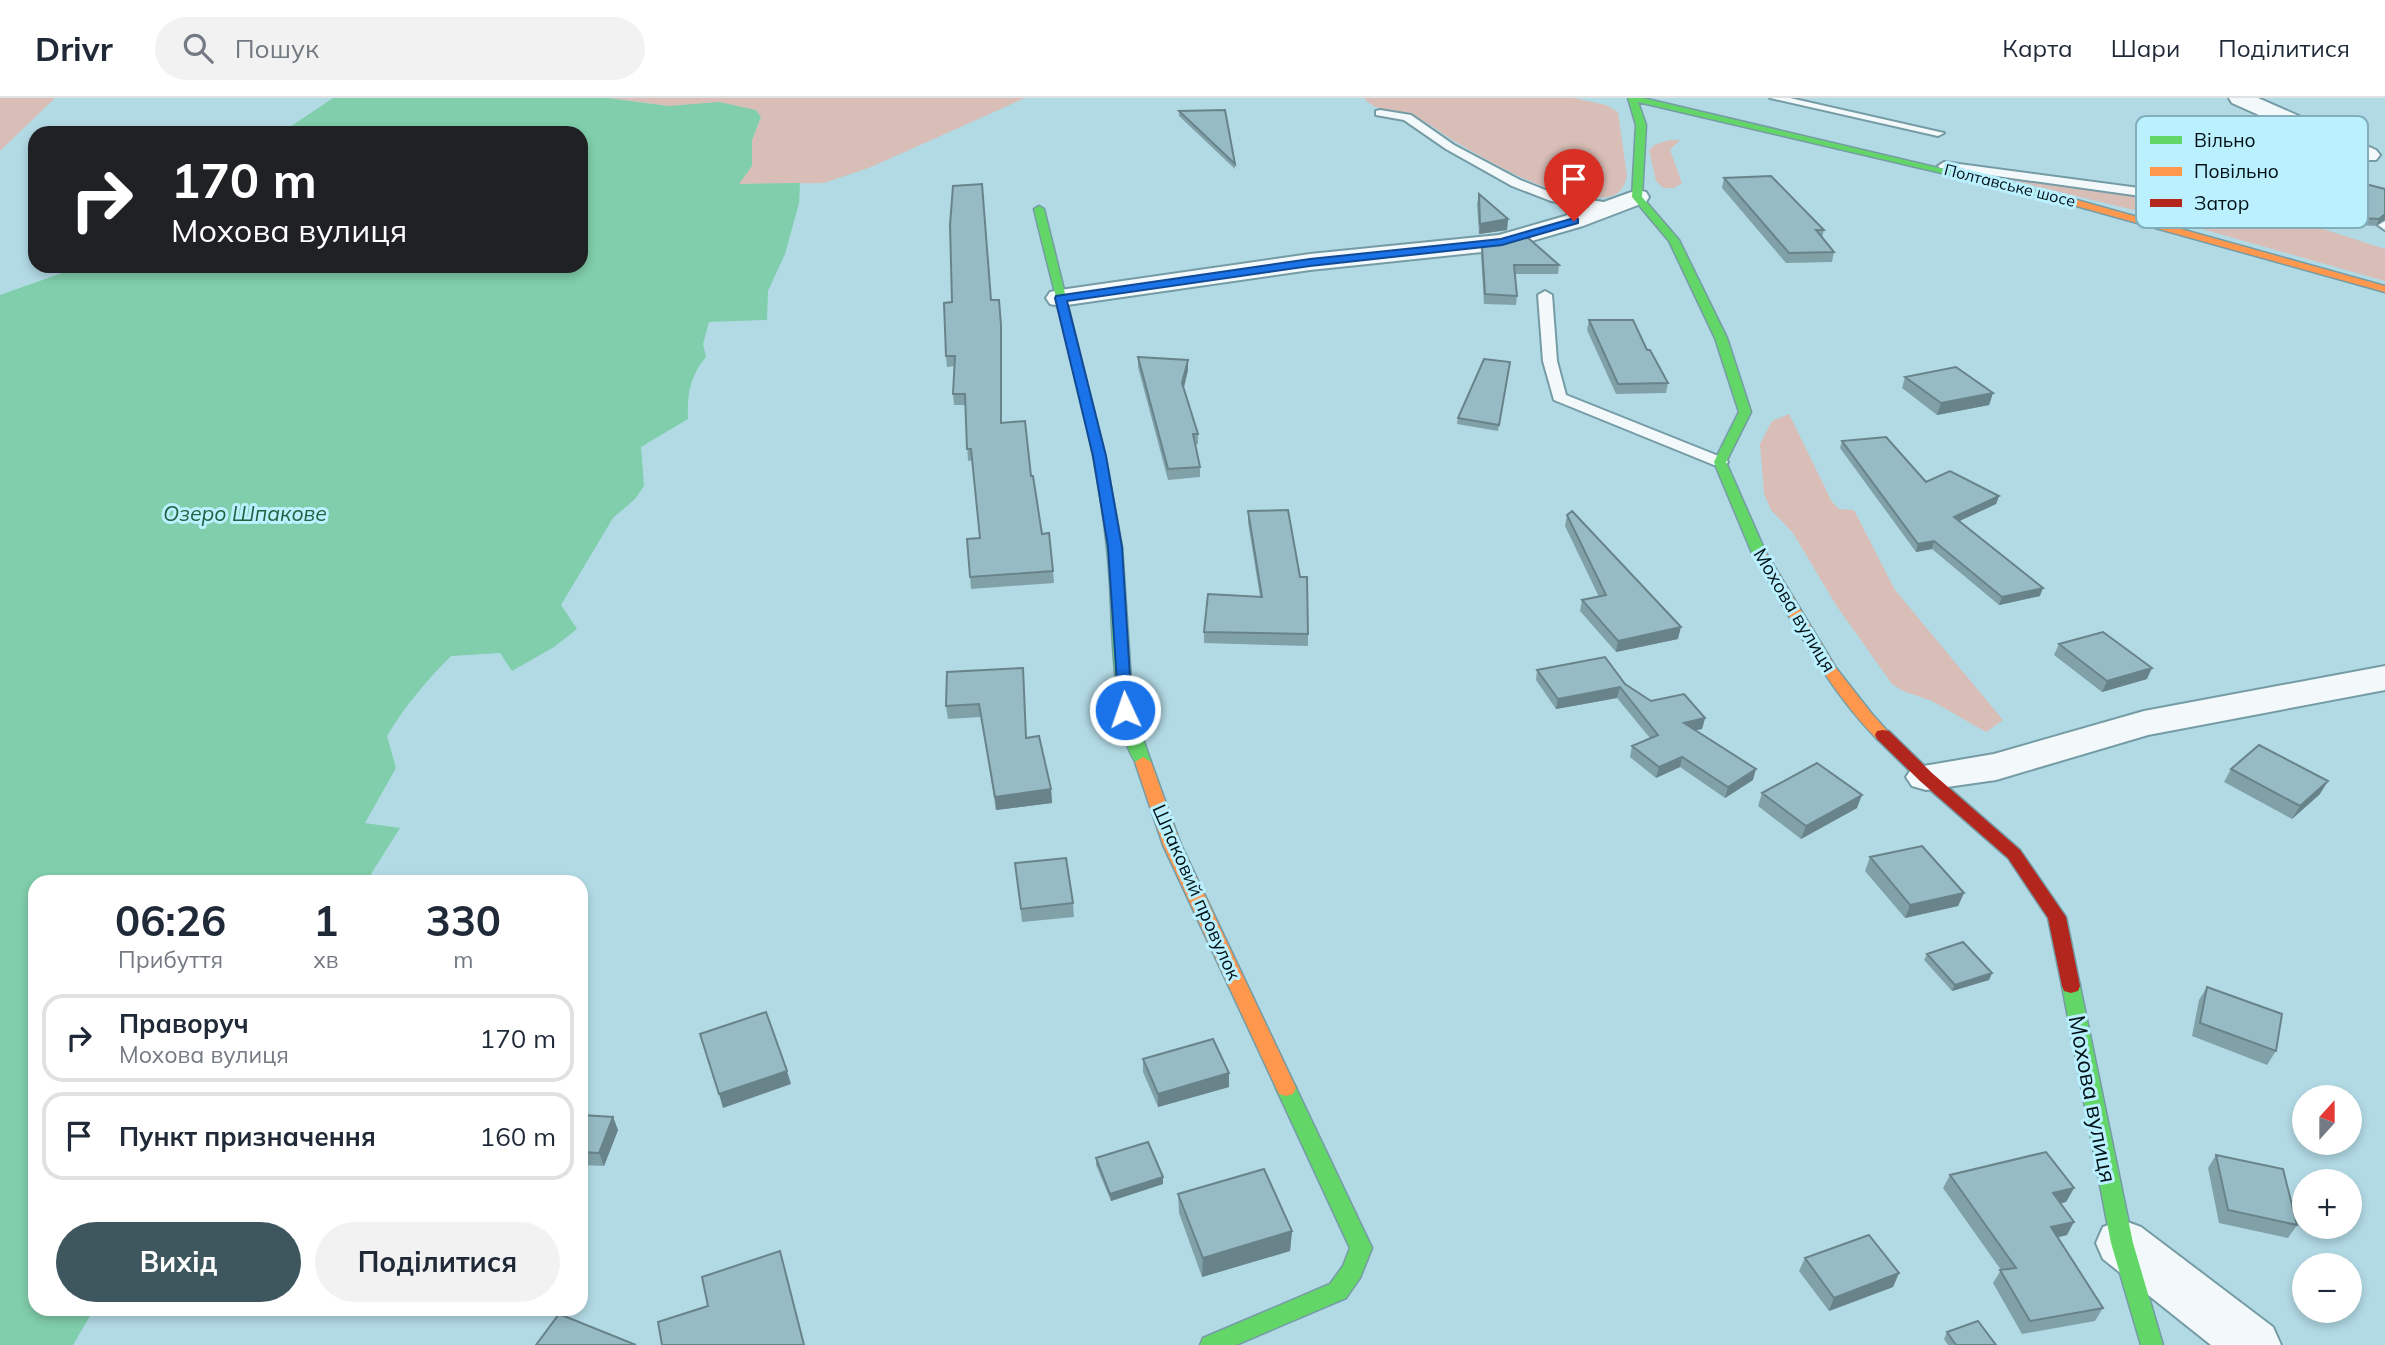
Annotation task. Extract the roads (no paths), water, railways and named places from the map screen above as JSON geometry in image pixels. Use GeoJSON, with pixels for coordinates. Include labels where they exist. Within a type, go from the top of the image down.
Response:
{"type":"FeatureCollection","features":[{"type":"Feature","properties":{"kind":"street"},"geometry":{"type":"LineString","coordinates":[[1632,98],[1641,125],[1637,197],[1674,240],[1725,351],[1745,412],[1720,462]]}},
{"type":"Feature","properties":{"kind":"street","name":"Полтавське шосе"},"geometry":{"type":"LineString","coordinates":[[1632,98],[1922,163],[2136,219]]}},
{"type":"Feature","properties":{"kind":"street"},"geometry":{"type":"LineString","coordinates":[[2240,98],[2280,116]]}},
{"type":"Feature","properties":{"kind":"street"},"geometry":{"type":"LineString","coordinates":[[1060,298],[1310,262],[1502,242],[1574,221],[1637,197]]}},
{"type":"Feature","properties":{"kind":"street","name":"Шпаковий провулок"},"geometry":{"type":"LineString","coordinates":[[1039,209],[1099,456],[1115,547],[1125,710],[1172,845],[1361,1248],[1352,1271],[1338,1291],[1211,1345]]}},
{"type":"Feature","properties":{"kind":"street","name":"Полтавське шосе"},"geometry":{"type":"LineString","coordinates":[[2172,228],[2272,254],[2385,289]]}},
{"type":"Feature","properties":{"kind":"street","name":"Мохова вулиця"},"geometry":{"type":"LineString","coordinates":[[1720,462],[1762,560],[1830,670],[1866,718],[1926,776],[2014,854],[2057,917],[2122,1243],[2152,1345]]}},
{"type":"Feature","properties":{"kind":"street"},"geometry":{"type":"LineString","coordinates":[[1926,776],[1996,767],[2144,723],[2385,678]]}},
{"type":"Feature","properties":{"kind":"street"},"geometry":{"type":"LineString","coordinates":[[2122,1243],[2253,1345]]}},
{"type":"Feature","properties":{"kind":"lane"},"geometry":{"type":"LineString","coordinates":[[1775,98],[1938,133]]}},
{"type":"Feature","properties":{"kind":"lane"},"geometry":{"type":"LineString","coordinates":[[1380,113],[1407,117],[1450,147],[1516,183],[1555,198],[1610,207]]}},
{"type":"Feature","properties":{"kind":"lane"},"geometry":{"type":"LineString","coordinates":[[1922,163],[2136,192]]}},
{"type":"Feature","properties":{"kind":"lane"},"geometry":{"type":"LineString","coordinates":[[1545,295],[1550,361],[1559,397],[1596,415],[1687,447],[1720,462]]}},
{"type":"Feature","properties":{"kind":"water","name":"Озеро Шпакове"},"geometry":{"type":"Polygon","coordinates":[[[333,98],[608,98],[668,106],[719,102],[756,110],[761,117],[752,140],[752,166],[739,184],[800,183],[799,203],[785,254],[768,291],[767,320],[709,322],[703,344],[706,357],[696,371],[691,386],[688,419],[641,447],[644,486],[635,499],[613,518],[561,605],[577,629],[554,647],[512,671],[500,653],[451,656],[416,694],[394,725],[387,736],[396,768],[365,823],[400,828],[370,875],[28,875],[28,1316],[90,1316],[73,1345],[0,1345],[0,295],[62,273],[588,273],[588,126],[291,126],[333,98]]]}}]}
